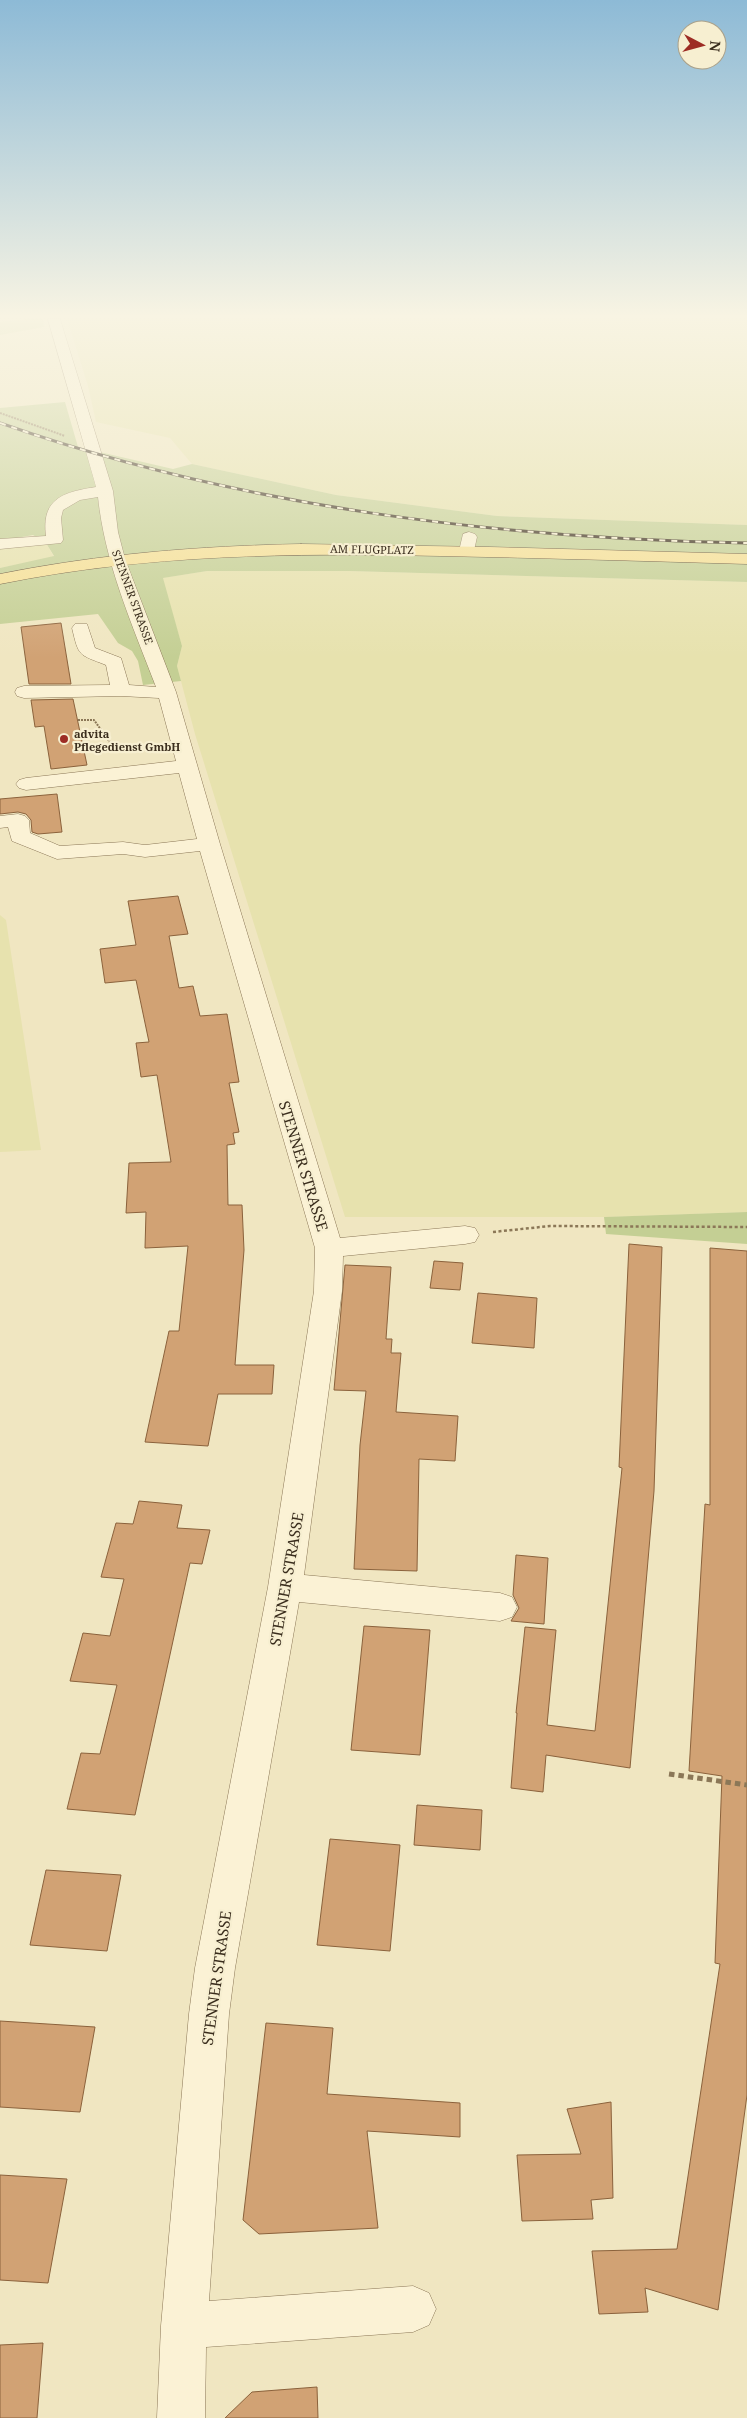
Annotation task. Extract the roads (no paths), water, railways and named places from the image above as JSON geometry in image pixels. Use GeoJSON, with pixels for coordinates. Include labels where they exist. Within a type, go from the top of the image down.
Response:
{"type":"FeatureCollection","features":[{"type":"Feature","properties":{"kind":"main road","name":"AM FLUGPLATZ"},"geometry":{"type":"LineString","coordinates":[[0,579],[117,559],[175,552],[264,548],[468,544],[747,559]]}},
{"type":"Feature","properties":{"kind":"street","name":"STENNER STRASSE"},"geometry":{"type":"LineString","coordinates":[[87,432],[105,491],[110,532],[117,559],[167,692],[209,844],[329,1248],[327,1301],[285,1587],[218,1949],[208,2014],[184,2326],[181,2418]]}},
{"type":"Feature","properties":{"kind":"street"},"geometry":{"type":"LineString","coordinates":[[0,544],[55,540],[53,515],[58,505],[76,496],[105,491]]}},
{"type":"Feature","properties":{"kind":"street"},"geometry":{"type":"LineString","coordinates":[[81,628],[87,651],[114,662],[121,690]]}},
{"type":"Feature","properties":{"kind":"street"},"geometry":{"type":"LineString","coordinates":[[24,692],[121,690],[146,693],[167,692]]}},
{"type":"Feature","properties":{"kind":"street"},"geometry":{"type":"LineString","coordinates":[[26,784],[187,766]]}},
{"type":"Feature","properties":{"kind":"street"},"geometry":{"type":"LineString","coordinates":[[0,822],[18,820],[20,836],[57,853],[123,848],[145,852],[209,844]]}},
{"type":"Feature","properties":{"kind":"street"},"geometry":{"type":"LineString","coordinates":[[329,1248],[465,1235]]}},
{"type":"Feature","properties":{"kind":"street"},"geometry":{"type":"LineString","coordinates":[[285,1587],[500,1607]]}},
{"type":"Feature","properties":{"kind":"street"},"geometry":{"type":"LineString","coordinates":[[184,2326],[413,2309]]}},
{"type":"Feature","properties":{"kind":"railway"},"geometry":{"type":"LineString","coordinates":[[27,432],[90,452],[182,476],[275,497],[369,513],[463,525],[558,534],[652,540],[747,543]]}},
{"type":"Feature","properties":{"kind":"place","name":"advita Pflegedienst GmbH"},"geometry":{"type":"Point","coordinates":[64,739]}}]}
